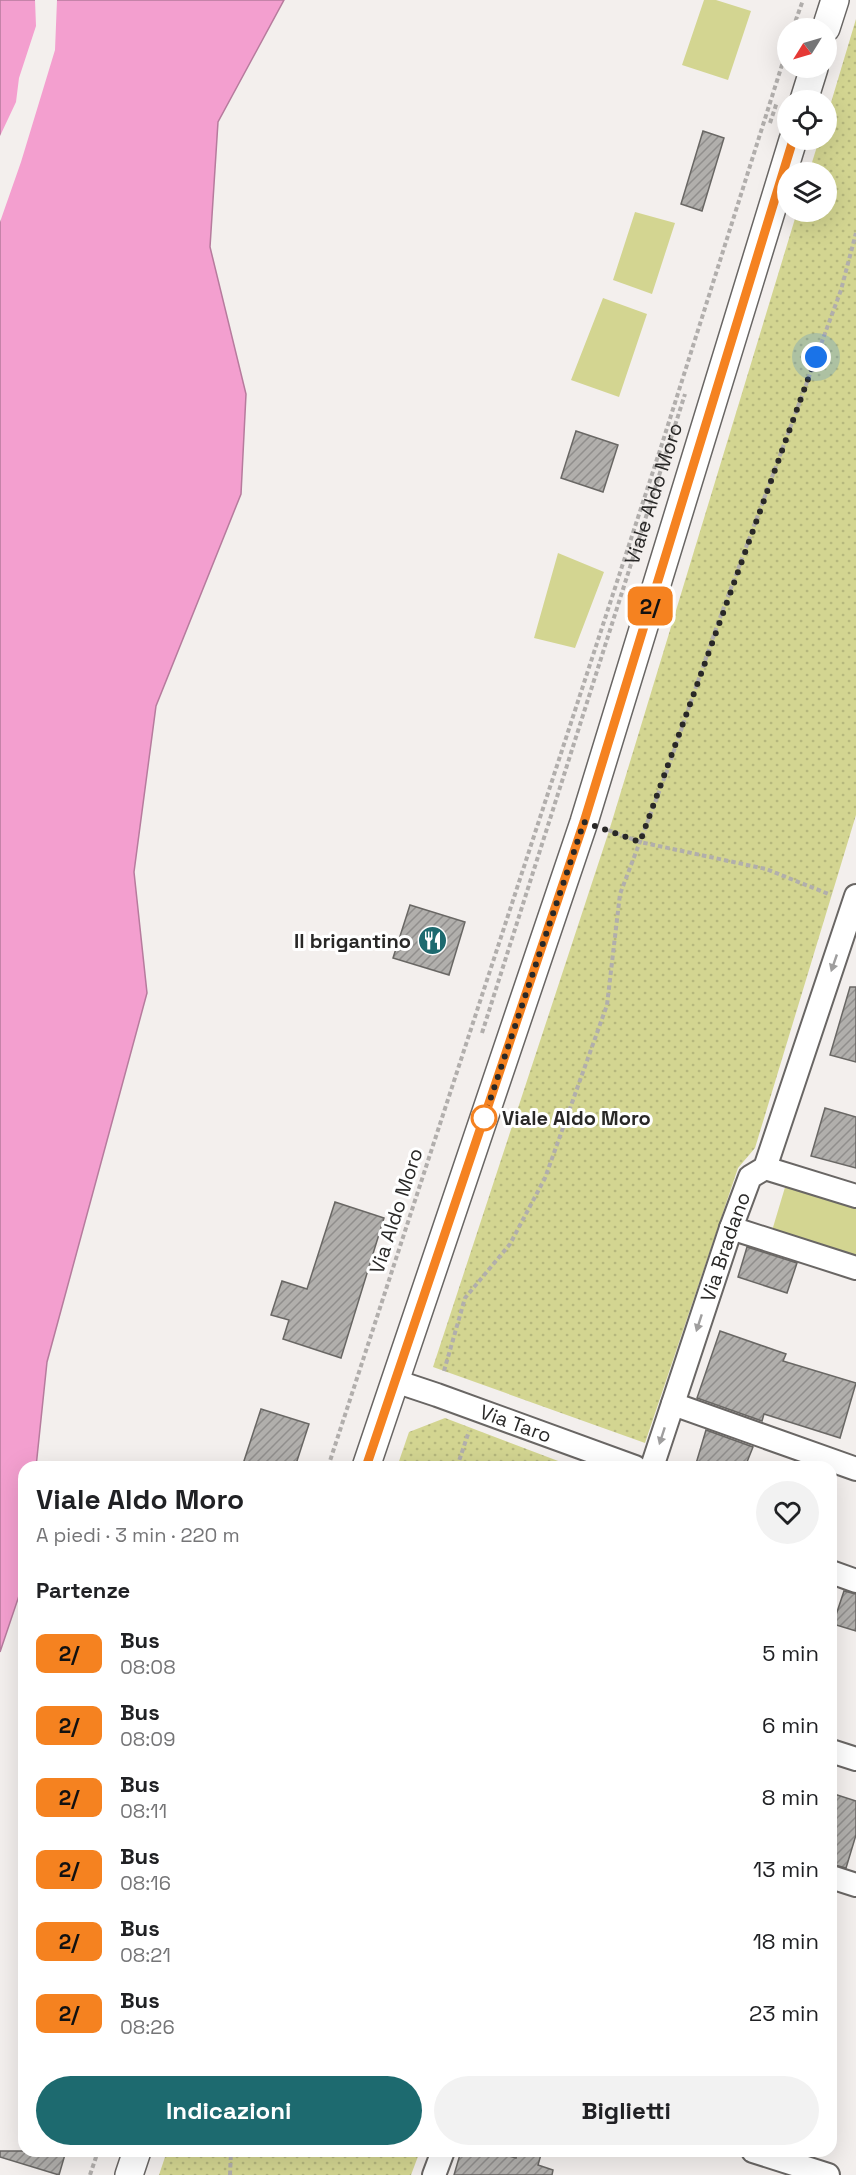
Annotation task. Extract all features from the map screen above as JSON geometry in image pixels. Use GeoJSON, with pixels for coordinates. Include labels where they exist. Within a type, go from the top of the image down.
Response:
{"type":"FeatureCollection","features":[{"type":"Feature","properties":{"kind":"street"},"geometry":{"type":"LineString","coordinates":[[829,18],[835,0]]}},
{"type":"Feature","properties":{"kind":"street","name":"Viale Aldo Moro"},"geometry":{"type":"LineString","coordinates":[[368,1461],[584,822],[790,150]]}},
{"type":"Feature","properties":{"kind":"street","name":"Via Bradano"},"geometry":{"type":"LineString","coordinates":[[654,1461],[730,1228],[750,1177],[765,1168],[855,904]]}},
{"type":"Feature","properties":{"kind":"street"},"geometry":{"type":"LineString","coordinates":[[765,1168],[856,1196]]}},
{"type":"Feature","properties":{"kind":"street"},"geometry":{"type":"LineString","coordinates":[[730,1228],[856,1268]]}},
{"type":"Feature","properties":{"kind":"street","name":"Via Taro"},"geometry":{"type":"LineString","coordinates":[[395,1382],[618,1461]]}},
{"type":"Feature","properties":{"kind":"street"},"geometry":{"type":"LineString","coordinates":[[673,1404],[833,1461]]}},
{"type":"Feature","properties":{"kind":"street"},"geometry":{"type":"LineString","coordinates":[[837,1462],[856,1469]]}},
{"type":"Feature","properties":{"kind":"street"},"geometry":{"type":"LineString","coordinates":[[837,1574],[856,1581]]}},
{"type":"Feature","properties":{"kind":"street"},"geometry":{"type":"LineString","coordinates":[[837,1753],[856,1759]]}},
{"type":"Feature","properties":{"kind":"street"},"geometry":{"type":"LineString","coordinates":[[837,1879],[856,1885]]}},
{"type":"Feature","properties":{"kind":"street"},"geometry":{"type":"LineString","coordinates":[[129,2175],[135,2157]]}},
{"type":"Feature","properties":{"kind":"street"},"geometry":{"type":"LineString","coordinates":[[434,2175],[441,2157]]}},
{"type":"Feature","properties":{"kind":"street"},"geometry":{"type":"LineString","coordinates":[[772,2157],[828,2175]]}},
{"type":"Feature","properties":{"kind":"path"},"geometry":{"type":"LineString","coordinates":[[797,18],[803,0]]}},
{"type":"Feature","properties":{"kind":"path","name":"Viale Aldo Moro"},"geometry":{"type":"LineString","coordinates":[[492,964],[655,465],[778,78]]}},
{"type":"Feature","properties":{"kind":"path"},"geometry":{"type":"LineString","coordinates":[[770,124],[777,101]]}},
{"type":"Feature","properties":{"kind":"path"},"geometry":{"type":"LineString","coordinates":[[444,1371],[465,1298],[510,1244],[545,1178],[607,1005],[620,894],[841,290],[856,233]]}},
{"type":"Feature","properties":{"kind":"path","name":"Viale Aldo Moro"},"geometry":{"type":"LineString","coordinates":[[481,1035],[687,386]]}},
{"type":"Feature","properties":{"kind":"path"},"geometry":{"type":"LineString","coordinates":[[584,822],[640,842],[766,869],[855,904]]}},
{"type":"Feature","properties":{"kind":"path","name":"Via Aldo Moro"},"geometry":{"type":"LineString","coordinates":[[330,1461],[492,964]]}},
{"type":"Feature","properties":{"kind":"path"},"geometry":{"type":"LineString","coordinates":[[459,1461],[472,1424]]}},
{"type":"Feature","properties":{"kind":"path"},"geometry":{"type":"LineString","coordinates":[[90,2175],[96,2157]]}},
{"type":"Feature","properties":{"kind":"path"},"geometry":{"type":"LineString","coordinates":[[230,2175],[231,2157]]}},
{"type":"Feature","properties":{"kind":"green space"},"geometry":{"type":"Polygon","coordinates":[[[704,0],[716,0],[751,11],[728,80],[682,65],[704,0]]]}},
{"type":"Feature","properties":{"kind":"green space"},"geometry":{"type":"Polygon","coordinates":[[[856,19],[856,815],[755,1148],[738,1168],[645,1443],[433,1367],[609,831],[794,222],[837,222],[837,162],[812,162],[816,150],[837,150],[837,90],[835,90],[856,19]]]}},
{"type":"Feature","properties":{"kind":"green space"},"geometry":{"type":"Polygon","coordinates":[[[635,212],[675,223],[652,294],[613,280],[635,212]]]}},
{"type":"Feature","properties":{"kind":"green space"},"geometry":{"type":"Polygon","coordinates":[[[603,298],[647,314],[619,397],[571,380],[603,298]]]}},
{"type":"Feature","properties":{"kind":"green space"},"geometry":{"type":"Polygon","coordinates":[[[558,553],[604,572],[575,648],[534,638],[558,553]]]}},
{"type":"Feature","properties":{"kind":"green space"},"geometry":{"type":"Polygon","coordinates":[[[786,1184],[856,1207],[856,1261],[771,1234],[786,1184]]]}},
{"type":"Feature","properties":{"kind":"green space"},"geometry":{"type":"Polygon","coordinates":[[[445,1418],[558,1461],[399,1461],[409,1432],[445,1418]]]}},
{"type":"Feature","properties":{"kind":"green space"},"geometry":{"type":"Polygon","coordinates":[[[165,2157],[418,2157],[411,2175],[159,2175],[165,2157]]]}},
{"type":"Feature","properties":{"kind":"shaded area"},"geometry":{"type":"Polygon","coordinates":[[[0,0],[284,0],[218,122],[210,247],[246,394],[241,494],[156,706],[134,872],[147,993],[47,1362],[37,1461],[18,1461],[18,1599],[0,1652],[0,0]]]}},
{"type":"Feature","properties":{"kind":"pier"},"geometry":{"type":"Polygon","coordinates":[[[35,0],[57,0],[55,50],[0,222],[0,136],[16,102],[19,78],[36,26],[35,0]]]}},
{"type":"Feature","properties":{"kind":"building"},"geometry":{"type":"Polygon","coordinates":[[[703,131],[724,138],[702,211],[681,204],[703,131]]]}},
{"type":"Feature","properties":{"kind":"building"},"geometry":{"type":"Polygon","coordinates":[[[576,431],[618,445],[603,492],[561,478],[576,431]]]}},
{"type":"Feature","properties":{"kind":"building"},"geometry":{"type":"Polygon","coordinates":[[[410,905],[465,922],[449,975],[393,958],[410,905]]]}},
{"type":"Feature","properties":{"kind":"building"},"geometry":{"type":"Polygon","coordinates":[[[850,987],[856,987],[856,1062],[830,1055],[850,987]]]}},
{"type":"Feature","properties":{"kind":"building"},"geometry":{"type":"Polygon","coordinates":[[[825,1108],[856,1117],[856,1168],[811,1156],[825,1108]]]}},
{"type":"Feature","properties":{"kind":"building"},"geometry":{"type":"Polygon","coordinates":[[[335,1202],[384,1218],[341,1358],[283,1339],[289,1320],[271,1315],[282,1281],[307,1289],[335,1202]]]}},
{"type":"Feature","properties":{"kind":"building"},"geometry":{"type":"Polygon","coordinates":[[[747,1247],[797,1263],[787,1293],[738,1277],[747,1247]]]}},
{"type":"Feature","properties":{"kind":"building"},"geometry":{"type":"Polygon","coordinates":[[[720,1331],[786,1354],[783,1361],[856,1383],[840,1438],[764,1414],[762,1421],[697,1398],[720,1331]]]}},
{"type":"Feature","properties":{"kind":"building"},"geometry":{"type":"Polygon","coordinates":[[[261,1409],[309,1424],[297,1461],[244,1461],[261,1409]]]}},
{"type":"Feature","properties":{"kind":"building"},"geometry":{"type":"Polygon","coordinates":[[[706,1430],[753,1447],[747,1461],[697,1461],[706,1430]]]}},
{"type":"Feature","properties":{"kind":"building"},"geometry":{"type":"Polygon","coordinates":[[[844,1591],[856,1594],[856,1631],[837,1625],[837,1612],[844,1591]]]}},
{"type":"Feature","properties":{"kind":"building"},"geometry":{"type":"Polygon","coordinates":[[[837,1795],[856,1801],[856,1835],[846,1868],[837,1866],[837,1795]]]}},
{"type":"Feature","properties":{"kind":"building"},"geometry":{"type":"Polygon","coordinates":[[[0,2151],[18,2151],[18,2157],[64,2157],[59,2175],[0,2157],[0,2151]]]}},
{"type":"Feature","properties":{"kind":"building"},"geometry":{"type":"Polygon","coordinates":[[[459,2157],[540,2157],[538,2165],[553,2170],[552,2175],[454,2175],[459,2157]]]}},
{"type":"Feature","properties":{"kind":"bus line","name":"2/"},"geometry":{"type":"LineString","coordinates":[[368,1461],[584,822],[790,150]]}},
{"type":"Feature","properties":{"kind":"place","name":"Il brigantino"},"geometry":{"type":"Point","coordinates":[432,941]}},
{"type":"Feature","properties":{"kind":"place","name":"Viale Aldo Moro"},"geometry":{"type":"Point","coordinates":[484,1118]}},
{"type":"Feature","properties":{"kind":"route"},"geometry":{"type":"LineString","coordinates":[[484,1118],[584,822],[640,842],[816,357]]}}]}
